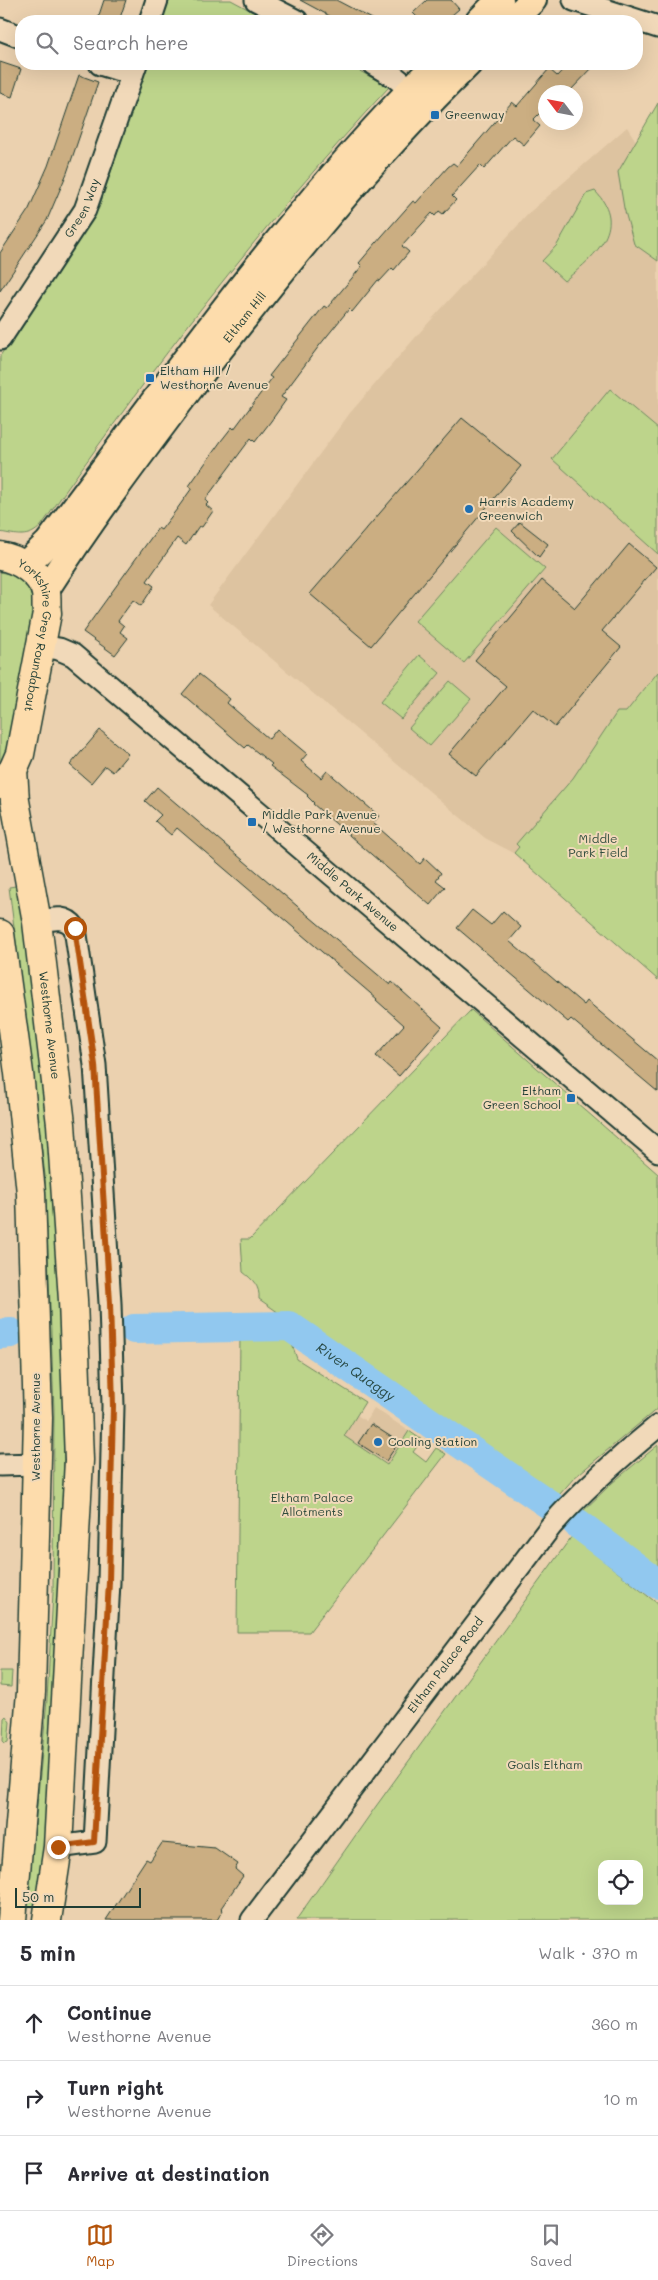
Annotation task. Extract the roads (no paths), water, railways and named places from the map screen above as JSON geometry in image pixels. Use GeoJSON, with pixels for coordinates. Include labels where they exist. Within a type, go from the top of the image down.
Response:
{"type":"FeatureCollection","features":[{"type":"Feature","properties":{"kind":"highway","name":"Yorkshire Grey Roundabout"},"geometry":{"type":"LineString","coordinates":[[7,778],[20,754],[47,613],[45,591],[35,574],[12,561]]}},
{"type":"Feature","properties":{"kind":"highway","name":"Westhorne Avenue"},"geometry":{"type":"LineString","coordinates":[[7,778],[15,801],[45,920],[73,1300],[80,1460],[58,1847],[47,1920]]}},
{"type":"Feature","properties":{"kind":"highway","name":"Westhorne Avenue"},"geometry":{"type":"LineString","coordinates":[[0,934],[19,1073],[31,1193],[37,1464],[31,1692],[12,1920]]}},
{"type":"Feature","properties":{"kind":"main road"},"geometry":{"type":"LineString","coordinates":[[484,15],[500,0]]}},
{"type":"Feature","properties":{"kind":"main road"},"geometry":{"type":"LineString","coordinates":[[517,15],[532,0]]}},
{"type":"Feature","properties":{"kind":"main road","name":"Eltham Hill"},"geometry":{"type":"LineString","coordinates":[[12,561],[48,543],[234,295],[298,215],[410,89],[430,70]]}},
{"type":"Feature","properties":{"kind":"main road","name":"Eltham Hill"},"geometry":{"type":"LineString","coordinates":[[45,591],[119,484],[259,298],[368,167],[426,104],[462,70]]}},
{"type":"Feature","properties":{"kind":"street"},"geometry":{"type":"LineString","coordinates":[[152,15],[157,0]]}},
{"type":"Feature","properties":{"kind":"street"},"geometry":{"type":"LineString","coordinates":[[256,0],[285,15]]}},
{"type":"Feature","properties":{"kind":"street"},"geometry":{"type":"LineString","coordinates":[[574,0],[621,15]]}},
{"type":"Feature","properties":{"kind":"street"},"geometry":{"type":"LineString","coordinates":[[643,22],[658,27]]}},
{"type":"Feature","properties":{"kind":"street"},"geometry":{"type":"LineString","coordinates":[[0,29],[15,35]]}},
{"type":"Feature","properties":{"kind":"street","name":"Green Way"},"geometry":{"type":"LineString","coordinates":[[0,339],[85,210],[134,70]]}},
{"type":"Feature","properties":{"kind":"street"},"geometry":{"type":"LineString","coordinates":[[384,70],[395,76],[410,89]]}},
{"type":"Feature","properties":{"kind":"street","name":"Middle Park Avenue"},"geometry":{"type":"LineString","coordinates":[[41,646],[60,649],[73,656],[658,1151]]}},
{"type":"Feature","properties":{"kind":"street"},"geometry":{"type":"LineString","coordinates":[[45,920],[62,918],[70,920],[75,928],[95,1065],[110,1303],[113,1406],[109,1582],[94,1842],[58,1847]]}},
{"type":"Feature","properties":{"kind":"street","name":"Eltham Palace Road"},"geometry":{"type":"LineString","coordinates":[[252,1920],[552,1526],[571,1503],[658,1426]]}},
{"type":"Feature","properties":{"kind":"street"},"geometry":{"type":"LineString","coordinates":[[0,1465],[37,1464]]}},
{"type":"Feature","properties":{"kind":"waterway","name":"River Quaggy"},"geometry":{"type":"LineString","coordinates":[[134,1329],[289,1326],[550,1505]]}},
{"type":"Feature","properties":{"kind":"waterway","name":"River Quaggy"},"geometry":{"type":"LineString","coordinates":[[0,1334],[11,1333]]}},
{"type":"Feature","properties":{"kind":"waterway","name":"River Quaggy"},"geometry":{"type":"LineString","coordinates":[[577,1523],[658,1584]]}},
{"type":"Feature","properties":{"kind":"place","name":"Greenway"},"geometry":{"type":"Point","coordinates":[435,115]}},
{"type":"Feature","properties":{"kind":"place","name":"Eltham Hill / Westhorne Avenue"},"geometry":{"type":"Point","coordinates":[150,378]}},
{"type":"Feature","properties":{"kind":"place","name":"Harris Academy Greenwich"},"geometry":{"type":"Point","coordinates":[469,509]}},
{"type":"Feature","properties":{"kind":"place","name":"Middle Park Avenue / Westhorne Avenue"},"geometry":{"type":"Point","coordinates":[252,822]}},
{"type":"Feature","properties":{"kind":"place","name":"Eltham Green School"},"geometry":{"type":"Point","coordinates":[571,1098]}},
{"type":"Feature","properties":{"kind":"place","name":"Cooling Station"},"geometry":{"type":"Point","coordinates":[378,1442]}},
{"type":"Feature","properties":{"kind":"park label","name":"Middle Park Field"},"geometry":{"type":"Point","coordinates":[598,846]}},
{"type":"Feature","properties":{"kind":"park label","name":"Eltham Palace Allotments"},"geometry":{"type":"Point","coordinates":[312,1505]}},
{"type":"Feature","properties":{"kind":"park label","name":"Goals Eltham"},"geometry":{"type":"Point","coordinates":[545,1765]}}]}
